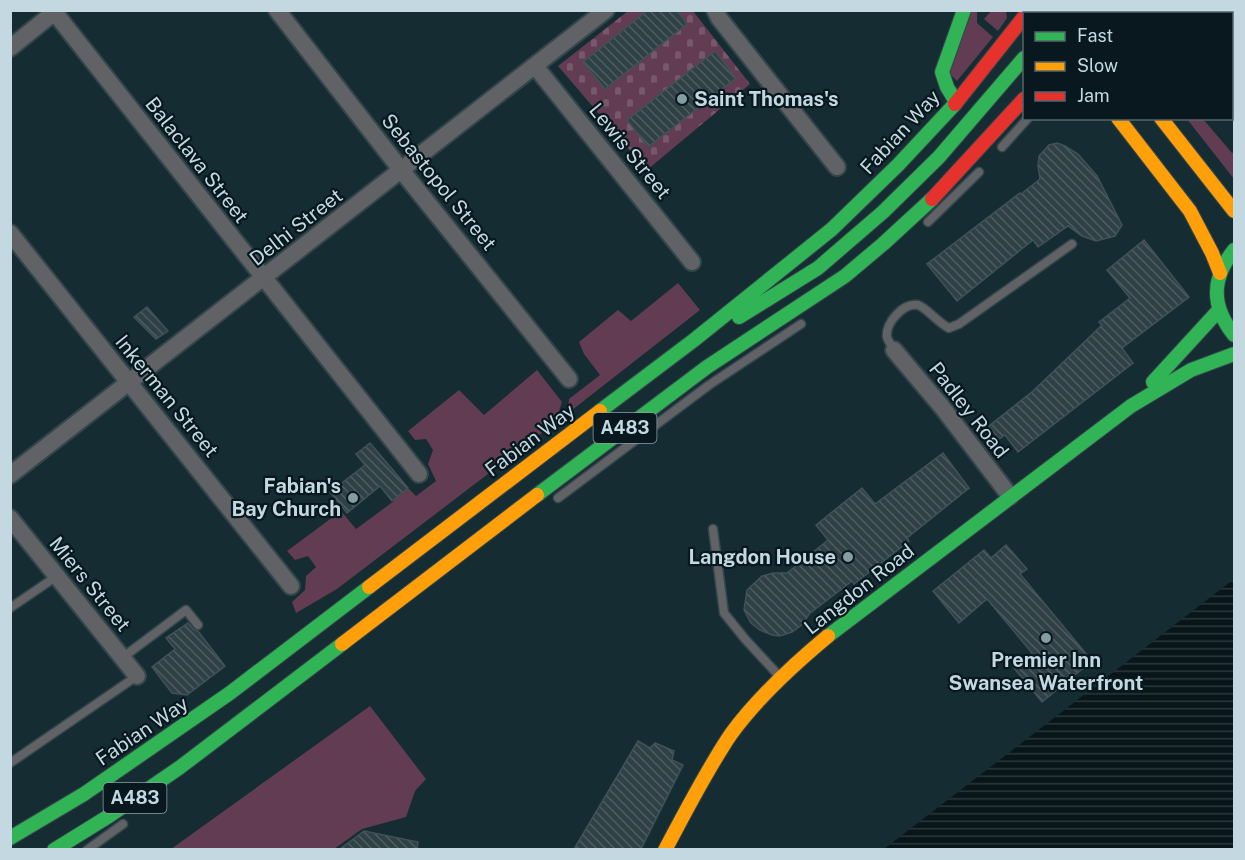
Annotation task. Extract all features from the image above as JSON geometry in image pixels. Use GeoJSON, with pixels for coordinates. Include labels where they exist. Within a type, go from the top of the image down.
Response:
{"type":"FeatureCollection","features":[{"type":"Feature","properties":{"kind":"main road"},"geometry":{"type":"LineString","coordinates":[[956,102],[947,87],[942,72],[964,10]]}},
{"type":"Feature","properties":{"kind":"main road","name":"Fabian Way"},"geometry":{"type":"LineString","coordinates":[[10,838],[84,794],[230,693],[694,340],[832,230],[898,165],[956,102],[1023,19]]}},
{"type":"Feature","properties":{"kind":"main road"},"geometry":{"type":"LineString","coordinates":[[694,340],[756,308],[818,268],[883,212],[939,157],[1023,59]]}},
{"type":"Feature","properties":{"kind":"main road","name":"A483"},"geometry":{"type":"LineString","coordinates":[[54,849],[109,816],[179,768],[655,405],[723,356],[845,276],[931,199],[1023,100]]}},
{"type":"Feature","properties":{"kind":"main road"},"geometry":{"type":"LineString","coordinates":[[1120,120],[1190,211],[1220,273]]}},
{"type":"Feature","properties":{"kind":"main road"},"geometry":{"type":"LineString","coordinates":[[1163,120],[1234,211]]}},
{"type":"Feature","properties":{"kind":"main road"},"geometry":{"type":"LineString","coordinates":[[1234,250],[1227,258],[1220,273],[1216,298],[1224,323],[1234,335]]}},
{"type":"Feature","properties":{"kind":"main road","name":"Langdon Road"},"geometry":{"type":"LineString","coordinates":[[1128,407],[1170,366],[1219,310]]}},
{"type":"Feature","properties":{"kind":"main road","name":"Langdon Road"},"geometry":{"type":"LineString","coordinates":[[665,849],[714,762],[744,718],[781,678],[838,630],[1128,407],[1176,377],[1234,354]]}},
{"type":"Feature","properties":{"kind":"street","name":"Sebastopol Street"},"geometry":{"type":"LineString","coordinates":[[277,10],[402,171],[569,379]]}},
{"type":"Feature","properties":{"kind":"street","name":"Delhi Street"},"geometry":{"type":"LineString","coordinates":[[10,475],[606,10]]}},
{"type":"Feature","properties":{"kind":"street"},"geometry":{"type":"LineString","coordinates":[[715,10],[718,18],[837,167]]}},
{"type":"Feature","properties":{"kind":"street"},"geometry":{"type":"LineString","coordinates":[[10,48],[56,12]]}},
{"type":"Feature","properties":{"kind":"street","name":"Balaclava Street"},"geometry":{"type":"LineString","coordinates":[[56,12],[419,474]]}},
{"type":"Feature","properties":{"kind":"street","name":"Lewis Street"},"geometry":{"type":"LineString","coordinates":[[535,66],[692,262]]}},
{"type":"Feature","properties":{"kind":"street","name":"Inkerman Street"},"geometry":{"type":"LineString","coordinates":[[10,233],[291,586]]}},
{"type":"Feature","properties":{"kind":"street","name":"Padley Road"},"geometry":{"type":"LineString","coordinates":[[894,350],[1010,496]]}},
{"type":"Feature","properties":{"kind":"street","name":"Miers Street"},"geometry":{"type":"LineString","coordinates":[[10,518],[137,676]]}},
{"type":"Feature","properties":{"kind":"lane"},"geometry":{"type":"LineString","coordinates":[[996,153],[1026,120]]}},
{"type":"Feature","properties":{"kind":"lane"},"geometry":{"type":"LineString","coordinates":[[925,225],[950,203],[988,162]]}},
{"type":"Feature","properties":{"kind":"lane"},"geometry":{"type":"LineString","coordinates":[[894,350],[887,336],[888,328],[903,310],[912,305],[921,306],[949,328],[959,324],[1072,244]]}},
{"type":"Feature","properties":{"kind":"lane"},"geometry":{"type":"LineString","coordinates":[[547,506],[709,385],[804,321]]}},
{"type":"Feature","properties":{"kind":"lane"},"geometry":{"type":"LineString","coordinates":[[712,529],[724,613],[781,678]]}},
{"type":"Feature","properties":{"kind":"lane"},"geometry":{"type":"LineString","coordinates":[[10,608],[57,576]]}},
{"type":"Feature","properties":{"kind":"lane"},"geometry":{"type":"LineString","coordinates":[[122,658],[186,610],[198,625]]}},
{"type":"Feature","properties":{"kind":"lane"},"geometry":{"type":"LineString","coordinates":[[10,763],[137,676]]}},
{"type":"Feature","properties":{"kind":"lane"},"geometry":{"type":"LineString","coordinates":[[87,849],[133,817]]}},
{"type":"Feature","properties":{"kind":"green space"},"geometry":{"type":"Polygon","coordinates":[[[628,11],[693,11],[750,84],[647,170],[558,66],[628,11]]]}},
{"type":"Feature","properties":{"kind":"green space"},"geometry":{"type":"Polygon","coordinates":[[[971,11],[977,11],[977,23],[993,37],[957,81],[948,72],[971,11]]]}},
{"type":"Feature","properties":{"kind":"green space"},"geometry":{"type":"Polygon","coordinates":[[[991,11],[1006,11],[1007,18],[998,31],[984,19],[991,11]]]}},
{"type":"Feature","properties":{"kind":"green space"},"geometry":{"type":"Polygon","coordinates":[[[1188,120],[1204,120],[1232,153],[1234,152],[1234,179],[1188,120]]]}},
{"type":"Feature","properties":{"kind":"green space"},"geometry":{"type":"Polygon","coordinates":[[[678,283],[700,310],[567,414],[569,399],[600,375],[584,354],[579,342],[618,310],[631,321],[678,283]]]}},
{"type":"Feature","properties":{"kind":"green space"},"geometry":{"type":"Polygon","coordinates":[[[537,370],[562,402],[555,423],[337,589],[296,613],[292,602],[305,590],[306,576],[316,567],[308,556],[295,560],[287,551],[341,511],[356,529],[394,501],[393,497],[408,488],[416,496],[436,481],[428,464],[433,450],[426,439],[415,440],[408,431],[459,390],[484,415],[537,370]]]}},
{"type":"Feature","properties":{"kind":"green space"},"geometry":{"type":"Polygon","coordinates":[[[370,706],[426,779],[415,791],[406,817],[362,829],[334,849],[171,849],[370,706]]]}},
{"type":"Feature","properties":{"kind":"shaded area"},"geometry":{"type":"Polygon","coordinates":[[[1234,579],[1234,849],[884,849],[1234,579]]]}},
{"type":"Feature","properties":{"kind":"building"},"geometry":{"type":"Polygon","coordinates":[[[648,10],[677,10],[687,24],[605,89],[583,62],[648,10]]]}},
{"type":"Feature","properties":{"kind":"building","name":"Saint Thomas's"},"geometry":{"type":"Polygon","coordinates":[[[715,51],[736,78],[648,147],[627,120],[715,51]]]}},
{"type":"Feature","properties":{"kind":"building"},"geometry":{"type":"Polygon","coordinates":[[[1057,143],[1078,154],[1097,176],[1122,225],[1115,236],[1096,241],[1082,236],[1068,226],[1038,247],[1033,240],[957,301],[927,264],[1040,179],[1039,156],[1049,145],[1057,143]]]}},
{"type":"Feature","properties":{"kind":"building"},"geometry":{"type":"Polygon","coordinates":[[[1144,240],[1189,297],[1122,348],[1133,363],[1018,452],[1005,435],[999,439],[989,426],[1033,391],[1102,325],[1099,322],[1130,298],[1107,270],[1144,240]]]}},
{"type":"Feature","properties":{"kind":"building"},"geometry":{"type":"Polygon","coordinates":[[[147,307],[168,331],[156,339],[134,317],[147,307]]]}},
{"type":"Feature","properties":{"kind":"building"},"geometry":{"type":"Polygon","coordinates":[[[370,443],[408,488],[392,501],[380,486],[347,513],[330,492],[365,465],[356,454],[370,443]]]}},
{"type":"Feature","properties":{"kind":"building","name":"Langdon House"},"geometry":{"type":"Polygon","coordinates":[[[943,453],[969,488],[907,538],[909,541],[854,584],[852,581],[809,614],[803,624],[792,632],[780,636],[772,635],[751,623],[744,610],[747,590],[762,576],[787,573],[828,540],[816,525],[862,488],[875,504],[943,453]]]}},
{"type":"Feature","properties":{"kind":"building","name":"Premier Inn Swansea Waterfront"},"geometry":{"type":"Polygon","coordinates":[[[1006,545],[1027,569],[1020,574],[1092,661],[1042,702],[1014,668],[1032,653],[987,599],[959,623],[933,591],[984,550],[991,558],[1006,545]]]}},
{"type":"Feature","properties":{"kind":"building"},"geometry":{"type":"Polygon","coordinates":[[[188,623],[198,631],[225,666],[187,695],[172,693],[152,667],[175,649],[166,638],[188,623]]]}},
{"type":"Feature","properties":{"kind":"building"},"geometry":{"type":"Polygon","coordinates":[[[638,741],[650,748],[655,743],[674,751],[672,760],[683,765],[641,849],[574,849],[638,741]]]}},
{"type":"Feature","properties":{"kind":"building"},"geometry":{"type":"Polygon","coordinates":[[[364,831],[418,842],[417,849],[340,849],[364,831]]]}},
{"type":"Feature","properties":{"kind":"traffic: fast"},"geometry":{"type":"LineString","coordinates":[[956,102],[947,87],[942,72],[964,10]]}},
{"type":"Feature","properties":{"kind":"traffic: fast"},"geometry":{"type":"LineString","coordinates":[[739,317],[818,268],[883,212],[939,157],[1023,59]]}},
{"type":"Feature","properties":{"kind":"traffic: fast"},"geometry":{"type":"LineString","coordinates":[[600,411],[694,340],[832,229],[898,165],[955,104]]}},
{"type":"Feature","properties":{"kind":"traffic: fast"},"geometry":{"type":"LineString","coordinates":[[537,495],[707,367],[845,276],[932,199]]}},
{"type":"Feature","properties":{"kind":"traffic: fast"},"geometry":{"type":"LineString","coordinates":[[1234,250],[1221,271],[1217,292],[1221,314],[1234,335]]}},
{"type":"Feature","properties":{"kind":"traffic: fast"},"geometry":{"type":"LineString","coordinates":[[1153,382],[1219,310]]}},
{"type":"Feature","properties":{"kind":"traffic: fast"},"geometry":{"type":"LineString","coordinates":[[828,636],[1131,406],[1191,370],[1234,354]]}},
{"type":"Feature","properties":{"kind":"traffic: fast"},"geometry":{"type":"LineString","coordinates":[[10,838],[84,794],[230,693],[369,587]]}},
{"type":"Feature","properties":{"kind":"traffic: fast"},"geometry":{"type":"LineString","coordinates":[[54,850],[179,768],[342,644]]}},
{"type":"Feature","properties":{"kind":"traffic: slow"},"geometry":{"type":"LineString","coordinates":[[1120,120],[1190,211],[1220,273]]}},
{"type":"Feature","properties":{"kind":"traffic: slow"},"geometry":{"type":"LineString","coordinates":[[1163,120],[1234,211]]}},
{"type":"Feature","properties":{"kind":"traffic: slow"},"geometry":{"type":"LineString","coordinates":[[369,587],[600,411]]}},
{"type":"Feature","properties":{"kind":"traffic: slow"},"geometry":{"type":"LineString","coordinates":[[342,644],[537,495]]}},
{"type":"Feature","properties":{"kind":"traffic: slow"},"geometry":{"type":"LineString","coordinates":[[665,850],[731,734],[776,682],[828,636]]}},
{"type":"Feature","properties":{"kind":"traffic: jam"},"geometry":{"type":"LineString","coordinates":[[955,104],[1023,18]]}},
{"type":"Feature","properties":{"kind":"traffic: jam"},"geometry":{"type":"LineString","coordinates":[[932,199],[1023,100]]}},
{"type":"Feature","properties":{"kind":"place","name":"Saint Thomas's"},"geometry":{"type":"Point","coordinates":[682,99]}},
{"type":"Feature","properties":{"kind":"place","name":"Fabian's Bay Church"},"geometry":{"type":"Point","coordinates":[353,498]}},
{"type":"Feature","properties":{"kind":"place","name":"Langdon House"},"geometry":{"type":"Point","coordinates":[848,557]}},
{"type":"Feature","properties":{"kind":"place","name":"Premier Inn Swansea Waterfront"},"geometry":{"type":"Point","coordinates":[1046,638]}}]}
